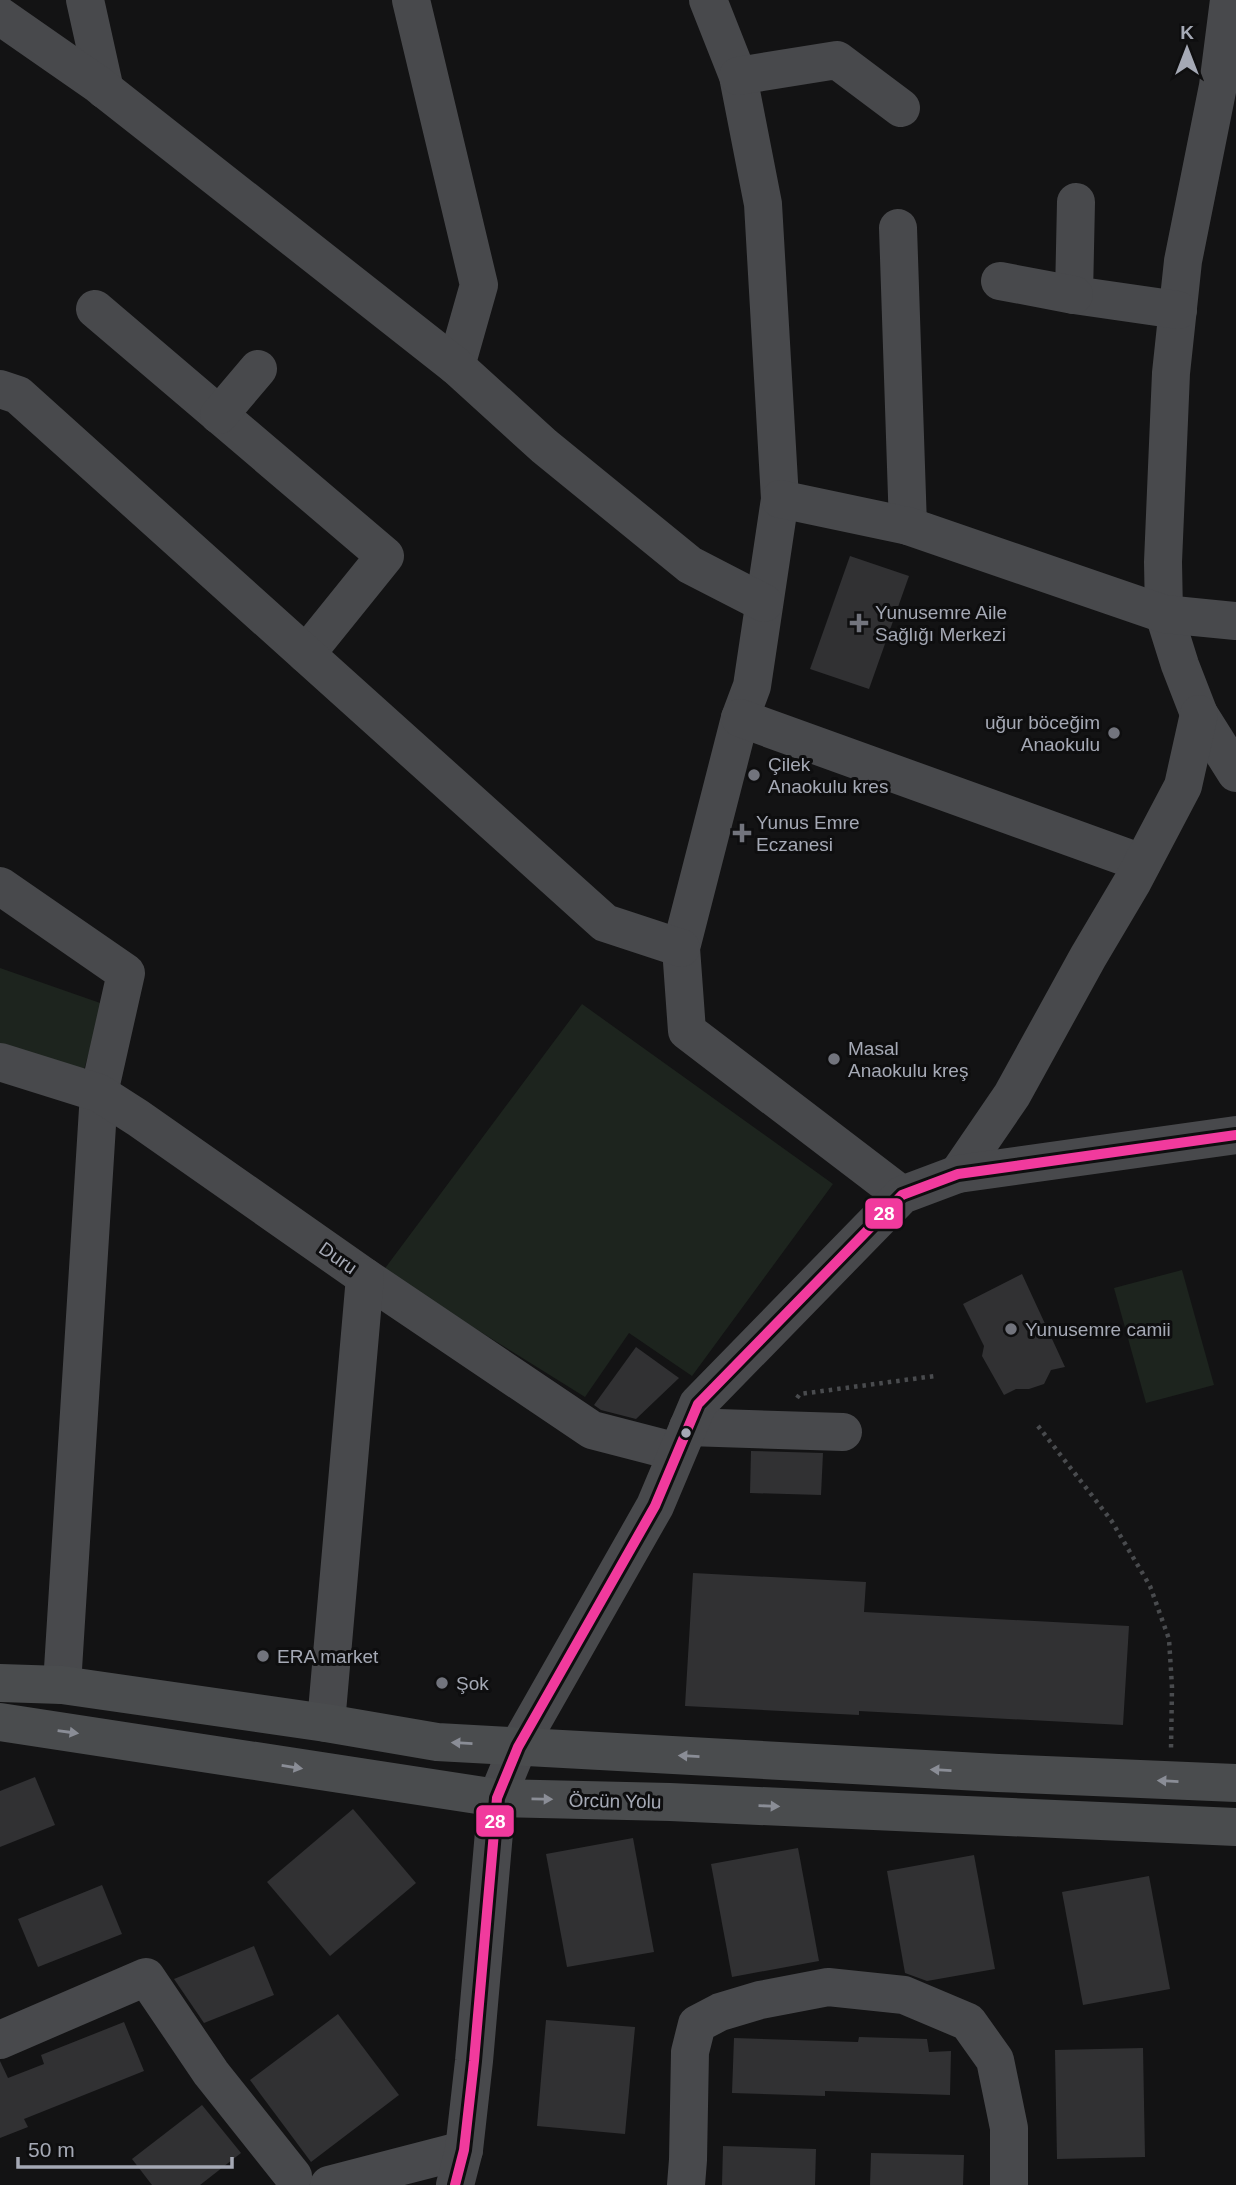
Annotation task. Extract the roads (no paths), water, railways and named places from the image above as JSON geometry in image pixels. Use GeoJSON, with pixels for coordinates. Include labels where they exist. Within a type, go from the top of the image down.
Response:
{"type":"FeatureCollection","features":[{"type":"Feature","properties":{"kind":"main road"},"geometry":{"type":"LineString","coordinates":[[0,1683],[62,1685],[326,1723],[437,1742],[1236,1783]]}},
{"type":"Feature","properties":{"kind":"main road","name":"Örcün Yolu"},"geometry":{"type":"LineString","coordinates":[[0,1723],[498,1798],[670,1802],[1236,1827]]}},
{"type":"Feature","properties":{"kind":"street"},"geometry":{"type":"LineString","coordinates":[[85,0],[105,90]]}},
{"type":"Feature","properties":{"kind":"street"},"geometry":{"type":"LineString","coordinates":[[411,0],[479,285],[456,366]]}},
{"type":"Feature","properties":{"kind":"street"},"geometry":{"type":"LineString","coordinates":[[708,0],[738,76],[763,204],[780,499],[752,686],[740,718],[681,948],[687,1031],[902,1195]]}},
{"type":"Feature","properties":{"kind":"street"},"geometry":{"type":"LineString","coordinates":[[1229,0],[1218,86],[1183,261],[1171,373],[1163,562],[1164,614],[1180,665],[1199,714],[1236,773]]}},
{"type":"Feature","properties":{"kind":"street"},"geometry":{"type":"LineString","coordinates":[[0,16],[105,90],[456,366],[544,446],[690,565],[764,603]]}},
{"type":"Feature","properties":{"kind":"street"},"geometry":{"type":"LineString","coordinates":[[738,76],[837,60],[901,108]]}},
{"type":"Feature","properties":{"kind":"street"},"geometry":{"type":"LineString","coordinates":[[1074,295],[1076,202]]}},
{"type":"Feature","properties":{"kind":"street"},"geometry":{"type":"LineString","coordinates":[[898,228],[908,526]]}},
{"type":"Feature","properties":{"kind":"street"},"geometry":{"type":"LineString","coordinates":[[1000,281],[1178,310]]}},
{"type":"Feature","properties":{"kind":"street"},"geometry":{"type":"LineString","coordinates":[[95,309],[384,556],[306,654]]}},
{"type":"Feature","properties":{"kind":"street"},"geometry":{"type":"LineString","coordinates":[[219,415],[258,369]]}},
{"type":"Feature","properties":{"kind":"street"},"geometry":{"type":"LineString","coordinates":[[9,392],[605,923],[681,948]]}},
{"type":"Feature","properties":{"kind":"street"},"geometry":{"type":"LineString","coordinates":[[780,499],[908,526],[1164,614],[1236,621]]}},
{"type":"Feature","properties":{"kind":"street"},"geometry":{"type":"LineString","coordinates":[[958,1174],[1012,1095],[1183,786],[1199,714]]}},
{"type":"Feature","properties":{"kind":"street"},"geometry":{"type":"LineString","coordinates":[[740,718],[1142,863]]}},
{"type":"Feature","properties":{"kind":"street"},"geometry":{"type":"LineString","coordinates":[[0,886],[126,972],[99,1093],[62,1685]]}},
{"type":"Feature","properties":{"kind":"street","name":"Duru"},"geometry":{"type":"LineString","coordinates":[[0,1062],[99,1093],[592,1430],[682,1439],[843,1432]]}},
{"type":"Feature","properties":{"kind":"street"},"geometry":{"type":"LineString","coordinates":[[0,2040],[146,1977],[211,2073],[301,2183],[459,2168],[498,1798],[518,1747],[656,1506],[698,1404],[902,1195],[958,1174],[1236,1135]]}},
{"type":"Feature","properties":{"kind":"street"},"geometry":{"type":"LineString","coordinates":[[326,1723],[365,1277]]}},
{"type":"Feature","properties":{"kind":"street"},"geometry":{"type":"LineString","coordinates":[[686,2185],[690,2052],[697,2024],[720,2012],[760,2000],[828,1987],[904,1995],[968,2022],[995,2060],[1009,2128],[1009,2185]]}},
{"type":"Feature","properties":{"kind":"place","name":"Yunusemre Aile Sağlığı Merkezi"},"geometry":{"type":"Point","coordinates":[859,623]}},
{"type":"Feature","properties":{"kind":"place","name":"uğur böceğim Anaokulu"},"geometry":{"type":"Point","coordinates":[1114,733]}},
{"type":"Feature","properties":{"kind":"place","name":"Çilek Anaokulu kres"},"geometry":{"type":"Point","coordinates":[754,775]}},
{"type":"Feature","properties":{"kind":"place","name":"Yunus Emre Eczanesi"},"geometry":{"type":"Point","coordinates":[742,833]}},
{"type":"Feature","properties":{"kind":"place","name":"Masal Anaokulu kreş"},"geometry":{"type":"Point","coordinates":[834,1059]}},
{"type":"Feature","properties":{"kind":"place","name":"Yunusemre camii"},"geometry":{"type":"Point","coordinates":[1011,1329]}},
{"type":"Feature","properties":{"kind":"place","name":"ERA market"},"geometry":{"type":"Point","coordinates":[263,1656]}},
{"type":"Feature","properties":{"kind":"place","name":"Şok"},"geometry":{"type":"Point","coordinates":[442,1683]}}]}
